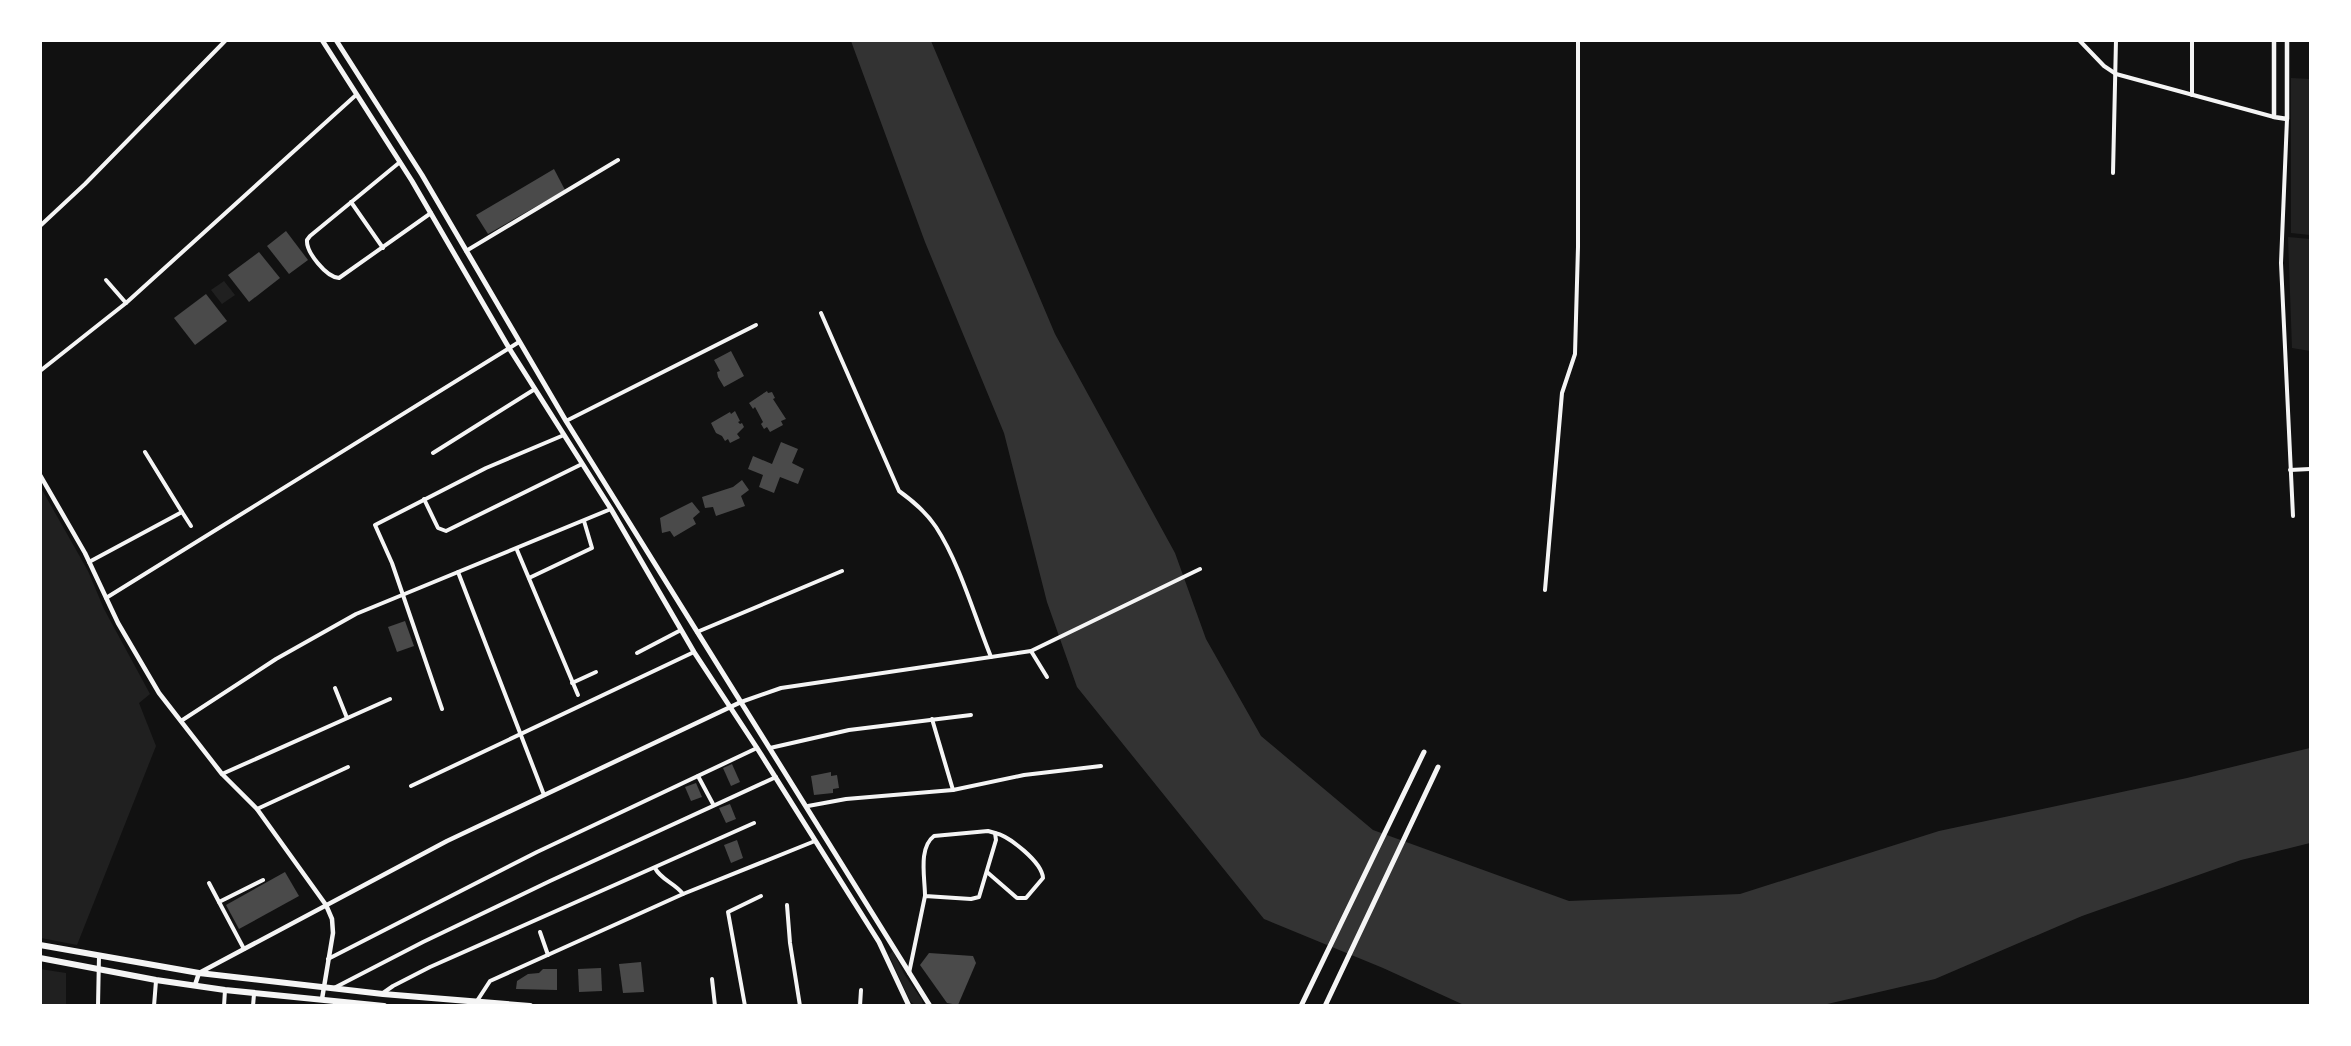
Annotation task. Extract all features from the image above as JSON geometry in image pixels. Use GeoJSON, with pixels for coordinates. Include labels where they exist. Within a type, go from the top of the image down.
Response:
{"type":"FeatureCollection","features":[{"type":"Feature","properties":{"kind":"main road"},"geometry":{"type":"LineString","coordinates":[[322,40],[400,162],[509,348],[611,509],[694,652],[776,777],[879,942],[909,1005]]}},
{"type":"Feature","properties":{"kind":"main road"},"geometry":{"type":"LineString","coordinates":[[336,40],[422,175],[566,421],[930,1005]]}},
{"type":"Feature","properties":{"kind":"main road"},"geometry":{"type":"LineString","coordinates":[[1300,1005],[1424,752]]}},
{"type":"Feature","properties":{"kind":"main road"},"geometry":{"type":"LineString","coordinates":[[1325,1005],[1438,767]]}},
{"type":"Feature","properties":{"kind":"main road"},"geometry":{"type":"LineString","coordinates":[[40,945],[199,974],[383,994],[530,1005]]}},
{"type":"Feature","properties":{"kind":"main road"},"geometry":{"type":"LineString","coordinates":[[40,958],[156,980],[254,994],[384,1005]]}},
{"type":"Feature","properties":{"kind":"street"},"geometry":{"type":"LineString","coordinates":[[40,226],[85,184],[226,40]]}},
{"type":"Feature","properties":{"kind":"street"},"geometry":{"type":"LineString","coordinates":[[1545,590],[1563,393],[1575,354],[1578,247],[1578,40]]}},
{"type":"Feature","properties":{"kind":"street"},"geometry":{"type":"LineString","coordinates":[[2079,40],[2104,66],[2116,74],[2287,119]]}},
{"type":"Feature","properties":{"kind":"street"},"geometry":{"type":"LineString","coordinates":[[2113,173],[2116,40]]}},
{"type":"Feature","properties":{"kind":"street"},"geometry":{"type":"LineString","coordinates":[[2192,40],[2192,94]]}},
{"type":"Feature","properties":{"kind":"street"},"geometry":{"type":"LineString","coordinates":[[2274,40],[2274,117]]}},
{"type":"Feature","properties":{"kind":"street"},"geometry":{"type":"LineString","coordinates":[[2287,40],[2287,119],[2281,262],[2293,516]]}},
{"type":"Feature","properties":{"kind":"street"},"geometry":{"type":"LineString","coordinates":[[40,371],[126,303],[356,95]]}},
{"type":"Feature","properties":{"kind":"street"},"geometry":{"type":"LineString","coordinates":[[465,252],[618,160]]}},
{"type":"Feature","properties":{"kind":"street"},"geometry":{"type":"LineString","coordinates":[[400,162],[310,236],[307,240],[308,249],[329,274],[339,278],[431,213]]}},
{"type":"Feature","properties":{"kind":"street"},"geometry":{"type":"LineString","coordinates":[[351,202],[383,248]]}},
{"type":"Feature","properties":{"kind":"street"},"geometry":{"type":"LineString","coordinates":[[106,280],[126,303]]}},
{"type":"Feature","properties":{"kind":"street"},"geometry":{"type":"LineString","coordinates":[[821,313],[899,490],[918,506],[936,527],[958,574],[991,657]]}},
{"type":"Feature","properties":{"kind":"street"},"geometry":{"type":"LineString","coordinates":[[566,421],[756,325]]}},
{"type":"Feature","properties":{"kind":"street"},"geometry":{"type":"LineString","coordinates":[[106,598],[519,342]]}},
{"type":"Feature","properties":{"kind":"street"},"geometry":{"type":"LineString","coordinates":[[433,453],[535,389]]}},
{"type":"Feature","properties":{"kind":"street"},"geometry":{"type":"LineString","coordinates":[[442,709],[403,594],[375,525],[486,468],[564,435]]}},
{"type":"Feature","properties":{"kind":"street"},"geometry":{"type":"LineString","coordinates":[[145,452],[191,526]]}},
{"type":"Feature","properties":{"kind":"street"},"geometry":{"type":"LineString","coordinates":[[424,500],[438,528],[446,531],[582,465]]}},
{"type":"Feature","properties":{"kind":"street"},"geometry":{"type":"LineString","coordinates":[[2290,470],[2310,470]]}},
{"type":"Feature","properties":{"kind":"street"},"geometry":{"type":"LineString","coordinates":[[40,474],[89,562],[118,623],[148,675],[222,774],[257,809],[326,905],[332,919],[333,933],[322,999]]}},
{"type":"Feature","properties":{"kind":"street"},"geometry":{"type":"LineString","coordinates":[[181,722],[276,658],[356,615],[611,509]]}},
{"type":"Feature","properties":{"kind":"street"},"geometry":{"type":"LineString","coordinates":[[89,562],[182,512]]}},
{"type":"Feature","properties":{"kind":"street"},"geometry":{"type":"LineString","coordinates":[[529,578],[592,548],[584,521]]}},
{"type":"Feature","properties":{"kind":"street"},"geometry":{"type":"LineString","coordinates":[[517,550],[578,695]]}},
{"type":"Feature","properties":{"kind":"street"},"geometry":{"type":"LineString","coordinates":[[195,985],[199,974],[447,841],[741,702],[781,688],[1031,651],[1200,569]]}},
{"type":"Feature","properties":{"kind":"street"},"geometry":{"type":"LineString","coordinates":[[697,632],[842,571]]}},
{"type":"Feature","properties":{"kind":"street"},"geometry":{"type":"LineString","coordinates":[[458,572],[544,795]]}},
{"type":"Feature","properties":{"kind":"street"},"geometry":{"type":"LineString","coordinates":[[637,653],[681,630]]}},
{"type":"Feature","properties":{"kind":"street"},"geometry":{"type":"LineString","coordinates":[[1031,651],[1047,677]]}},
{"type":"Feature","properties":{"kind":"street"},"geometry":{"type":"LineString","coordinates":[[411,786],[694,652]]}},
{"type":"Feature","properties":{"kind":"street"},"geometry":{"type":"LineString","coordinates":[[573,683],[596,672]]}},
{"type":"Feature","properties":{"kind":"street"},"geometry":{"type":"LineString","coordinates":[[334,688],[347,718]]}},
{"type":"Feature","properties":{"kind":"street"},"geometry":{"type":"LineString","coordinates":[[222,774],[390,699]]}},
{"type":"Feature","properties":{"kind":"street"},"geometry":{"type":"LineString","coordinates":[[770,748],[849,730],[971,715]]}},
{"type":"Feature","properties":{"kind":"street"},"geometry":{"type":"LineString","coordinates":[[932,719],[953,790]]}},
{"type":"Feature","properties":{"kind":"street"},"geometry":{"type":"LineString","coordinates":[[328,959],[537,852],[757,748]]}},
{"type":"Feature","properties":{"kind":"street"},"geometry":{"type":"LineString","coordinates":[[808,806],[846,799],[953,790],[1024,775],[1101,766]]}},
{"type":"Feature","properties":{"kind":"street"},"geometry":{"type":"LineString","coordinates":[[257,809],[348,767]]}},
{"type":"Feature","properties":{"kind":"street"},"geometry":{"type":"LineString","coordinates":[[698,776],[713,805]]}},
{"type":"Feature","properties":{"kind":"street"},"geometry":{"type":"LineString","coordinates":[[334,989],[423,942],[776,777]]}},
{"type":"Feature","properties":{"kind":"street"},"geometry":{"type":"LineString","coordinates":[[383,994],[399,982],[430,967],[754,823]]}},
{"type":"Feature","properties":{"kind":"street"},"geometry":{"type":"LineString","coordinates":[[909,973],[925,896],[924,849],[927,841],[934,836],[988,831],[1006,836],[1040,867],[1043,878],[1026,898],[1022,899],[1017,898],[987,872]]}},
{"type":"Feature","properties":{"kind":"street"},"geometry":{"type":"LineString","coordinates":[[925,896],[971,899],[979,897],[996,840],[995,833]]}},
{"type":"Feature","properties":{"kind":"street"},"geometry":{"type":"LineString","coordinates":[[477,1001],[490,981],[683,894],[815,841]]}},
{"type":"Feature","properties":{"kind":"street"},"geometry":{"type":"LineString","coordinates":[[655,868],[658,874],[674,884],[683,894]]}},
{"type":"Feature","properties":{"kind":"street"},"geometry":{"type":"LineString","coordinates":[[219,902],[263,880]]}},
{"type":"Feature","properties":{"kind":"street"},"geometry":{"type":"LineString","coordinates":[[209,883],[244,949]]}},
{"type":"Feature","properties":{"kind":"street"},"geometry":{"type":"LineString","coordinates":[[745,1005],[728,912],[761,896]]}},
{"type":"Feature","properties":{"kind":"street"},"geometry":{"type":"LineString","coordinates":[[787,905],[790,943],[800,1005]]}},
{"type":"Feature","properties":{"kind":"street"},"geometry":{"type":"LineString","coordinates":[[540,932],[548,955]]}},
{"type":"Feature","properties":{"kind":"street"},"geometry":{"type":"LineString","coordinates":[[98,1005],[99,956]]}},
{"type":"Feature","properties":{"kind":"street"},"geometry":{"type":"LineString","coordinates":[[712,979],[715,1005]]}},
{"type":"Feature","properties":{"kind":"street"},"geometry":{"type":"LineString","coordinates":[[154,1005],[156,980]]}},
{"type":"Feature","properties":{"kind":"street"},"geometry":{"type":"LineString","coordinates":[[225,990],[225,1005]]}},
{"type":"Feature","properties":{"kind":"street"},"geometry":{"type":"LineString","coordinates":[[860,1005],[861,990]]}},
{"type":"Feature","properties":{"kind":"street"},"geometry":{"type":"LineString","coordinates":[[253,1005],[254,994]]}},
{"type":"Feature","properties":{"kind":"shaded area"},"geometry":{"type":"Polygon","coordinates":[[[851,41],[931,41],[1055,334],[1175,553],[1206,639],[1261,736],[1373,830],[1569,901],[1740,894],[1939,831],[2187,778],[2310,748],[2310,843],[2241,860],[2082,916],[1935,979],[1823,1005],[1464,1005],[1383,968],[1264,919],[1077,687],[1047,602],[1004,433],[925,242],[851,41]]]}},
{"type":"Feature","properties":{"kind":"shaded area"},"geometry":{"type":"Polygon","coordinates":[[[2291,78],[2310,79],[2310,235],[2291,233],[2291,78]]]}},
{"type":"Feature","properties":{"kind":"shaded area"},"geometry":{"type":"Polygon","coordinates":[[[2288,237],[2310,239],[2310,351],[2292,348],[2288,237]]]}},
{"type":"Feature","properties":{"kind":"shaded area"},"geometry":{"type":"Polygon","coordinates":[[[224,281],[235,295],[222,304],[211,290],[224,281]]]}},
{"type":"Feature","properties":{"kind":"shaded area"},"geometry":{"type":"Polygon","coordinates":[[[41,488],[88,571],[104,609],[150,694],[139,703],[156,746],[77,945],[41,938],[41,488]]]}},
{"type":"Feature","properties":{"kind":"shaded area"},"geometry":{"type":"Polygon","coordinates":[[[893,951],[923,1005],[915,1005],[910,1001],[889,955],[893,951]]]}},
{"type":"Feature","properties":{"kind":"shaded area"},"geometry":{"type":"Polygon","coordinates":[[[40,969],[66,973],[66,1005],[41,1005],[40,969]]]}},
{"type":"Feature","properties":{"kind":"building"},"geometry":{"type":"Polygon","coordinates":[[[554,169],[565,190],[488,234],[476,215],[554,169]]]}},
{"type":"Feature","properties":{"kind":"building"},"geometry":{"type":"Polygon","coordinates":[[[286,231],[308,260],[289,274],[267,246],[286,231]]]}},
{"type":"Feature","properties":{"kind":"building"},"geometry":{"type":"Polygon","coordinates":[[[259,252],[280,278],[249,302],[228,275],[259,252]]]}},
{"type":"Feature","properties":{"kind":"building"},"geometry":{"type":"Polygon","coordinates":[[[206,294],[227,321],[195,345],[174,318],[206,294]]]}},
{"type":"Feature","properties":{"kind":"building"},"geometry":{"type":"Polygon","coordinates":[[[731,351],[744,376],[724,387],[718,377],[717,372],[720,371],[714,360],[731,351]]]}},
{"type":"Feature","properties":{"kind":"building"},"geometry":{"type":"Polygon","coordinates":[[[767,391],[772,392],[775,398],[773,399],[786,419],[781,421],[783,425],[770,432],[767,427],[764,429],[755,407],[753,409],[749,403],[767,391]]]}},
{"type":"Feature","properties":{"kind":"building"},"geometry":{"type":"Polygon","coordinates":[[[735,411],[740,421],[738,422],[744,427],[737,434],[740,438],[730,443],[728,439],[725,441],[716,433],[711,423],[735,411]]]}},
{"type":"Feature","properties":{"kind":"building"},"geometry":{"type":"Polygon","coordinates":[[[781,442],[798,449],[792,463],[804,469],[798,484],[780,477],[774,493],[759,487],[763,475],[748,469],[753,456],[772,464],[781,442]]]}},
{"type":"Feature","properties":{"kind":"building"},"geometry":{"type":"Polygon","coordinates":[[[742,480],[749,490],[741,496],[745,506],[716,516],[713,507],[705,508],[702,497],[733,487],[742,480]]]}},
{"type":"Feature","properties":{"kind":"building"},"geometry":{"type":"Polygon","coordinates":[[[692,502],[700,512],[693,518],[696,524],[674,537],[670,531],[662,533],[660,518],[692,502]]]}},
{"type":"Feature","properties":{"kind":"building"},"geometry":{"type":"Polygon","coordinates":[[[405,621],[414,646],[397,652],[388,627],[405,621]]]}},
{"type":"Feature","properties":{"kind":"building"},"geometry":{"type":"Polygon","coordinates":[[[732,764],[740,782],[731,786],[723,768],[732,764]]]}},
{"type":"Feature","properties":{"kind":"building"},"geometry":{"type":"Polygon","coordinates":[[[831,772],[831,776],[837,775],[839,788],[833,789],[833,793],[814,795],[811,776],[831,772]]]}},
{"type":"Feature","properties":{"kind":"building"},"geometry":{"type":"Polygon","coordinates":[[[696,783],[702,797],[691,801],[685,787],[696,783]]]}},
{"type":"Feature","properties":{"kind":"building"},"geometry":{"type":"Polygon","coordinates":[[[730,804],[736,819],[726,823],[719,808],[730,804]]]}},
{"type":"Feature","properties":{"kind":"building"},"geometry":{"type":"Polygon","coordinates":[[[737,840],[743,858],[731,863],[724,845],[737,840]]]}},
{"type":"Feature","properties":{"kind":"building"},"geometry":{"type":"Polygon","coordinates":[[[285,872],[299,896],[239,929],[226,905],[285,872]]]}},
{"type":"Feature","properties":{"kind":"building"},"geometry":{"type":"Polygon","coordinates":[[[929,953],[973,956],[976,963],[958,1005],[947,1003],[920,965],[929,953]]]}},
{"type":"Feature","properties":{"kind":"building"},"geometry":{"type":"Polygon","coordinates":[[[641,962],[644,992],[623,993],[619,964],[641,962]]]}},
{"type":"Feature","properties":{"kind":"building"},"geometry":{"type":"Polygon","coordinates":[[[601,968],[602,991],[579,992],[578,969],[601,968]]]}},
{"type":"Feature","properties":{"kind":"building"},"geometry":{"type":"Polygon","coordinates":[[[543,969],[557,969],[557,990],[516,989],[517,981],[528,974],[539,973],[543,969]]]}}]}
